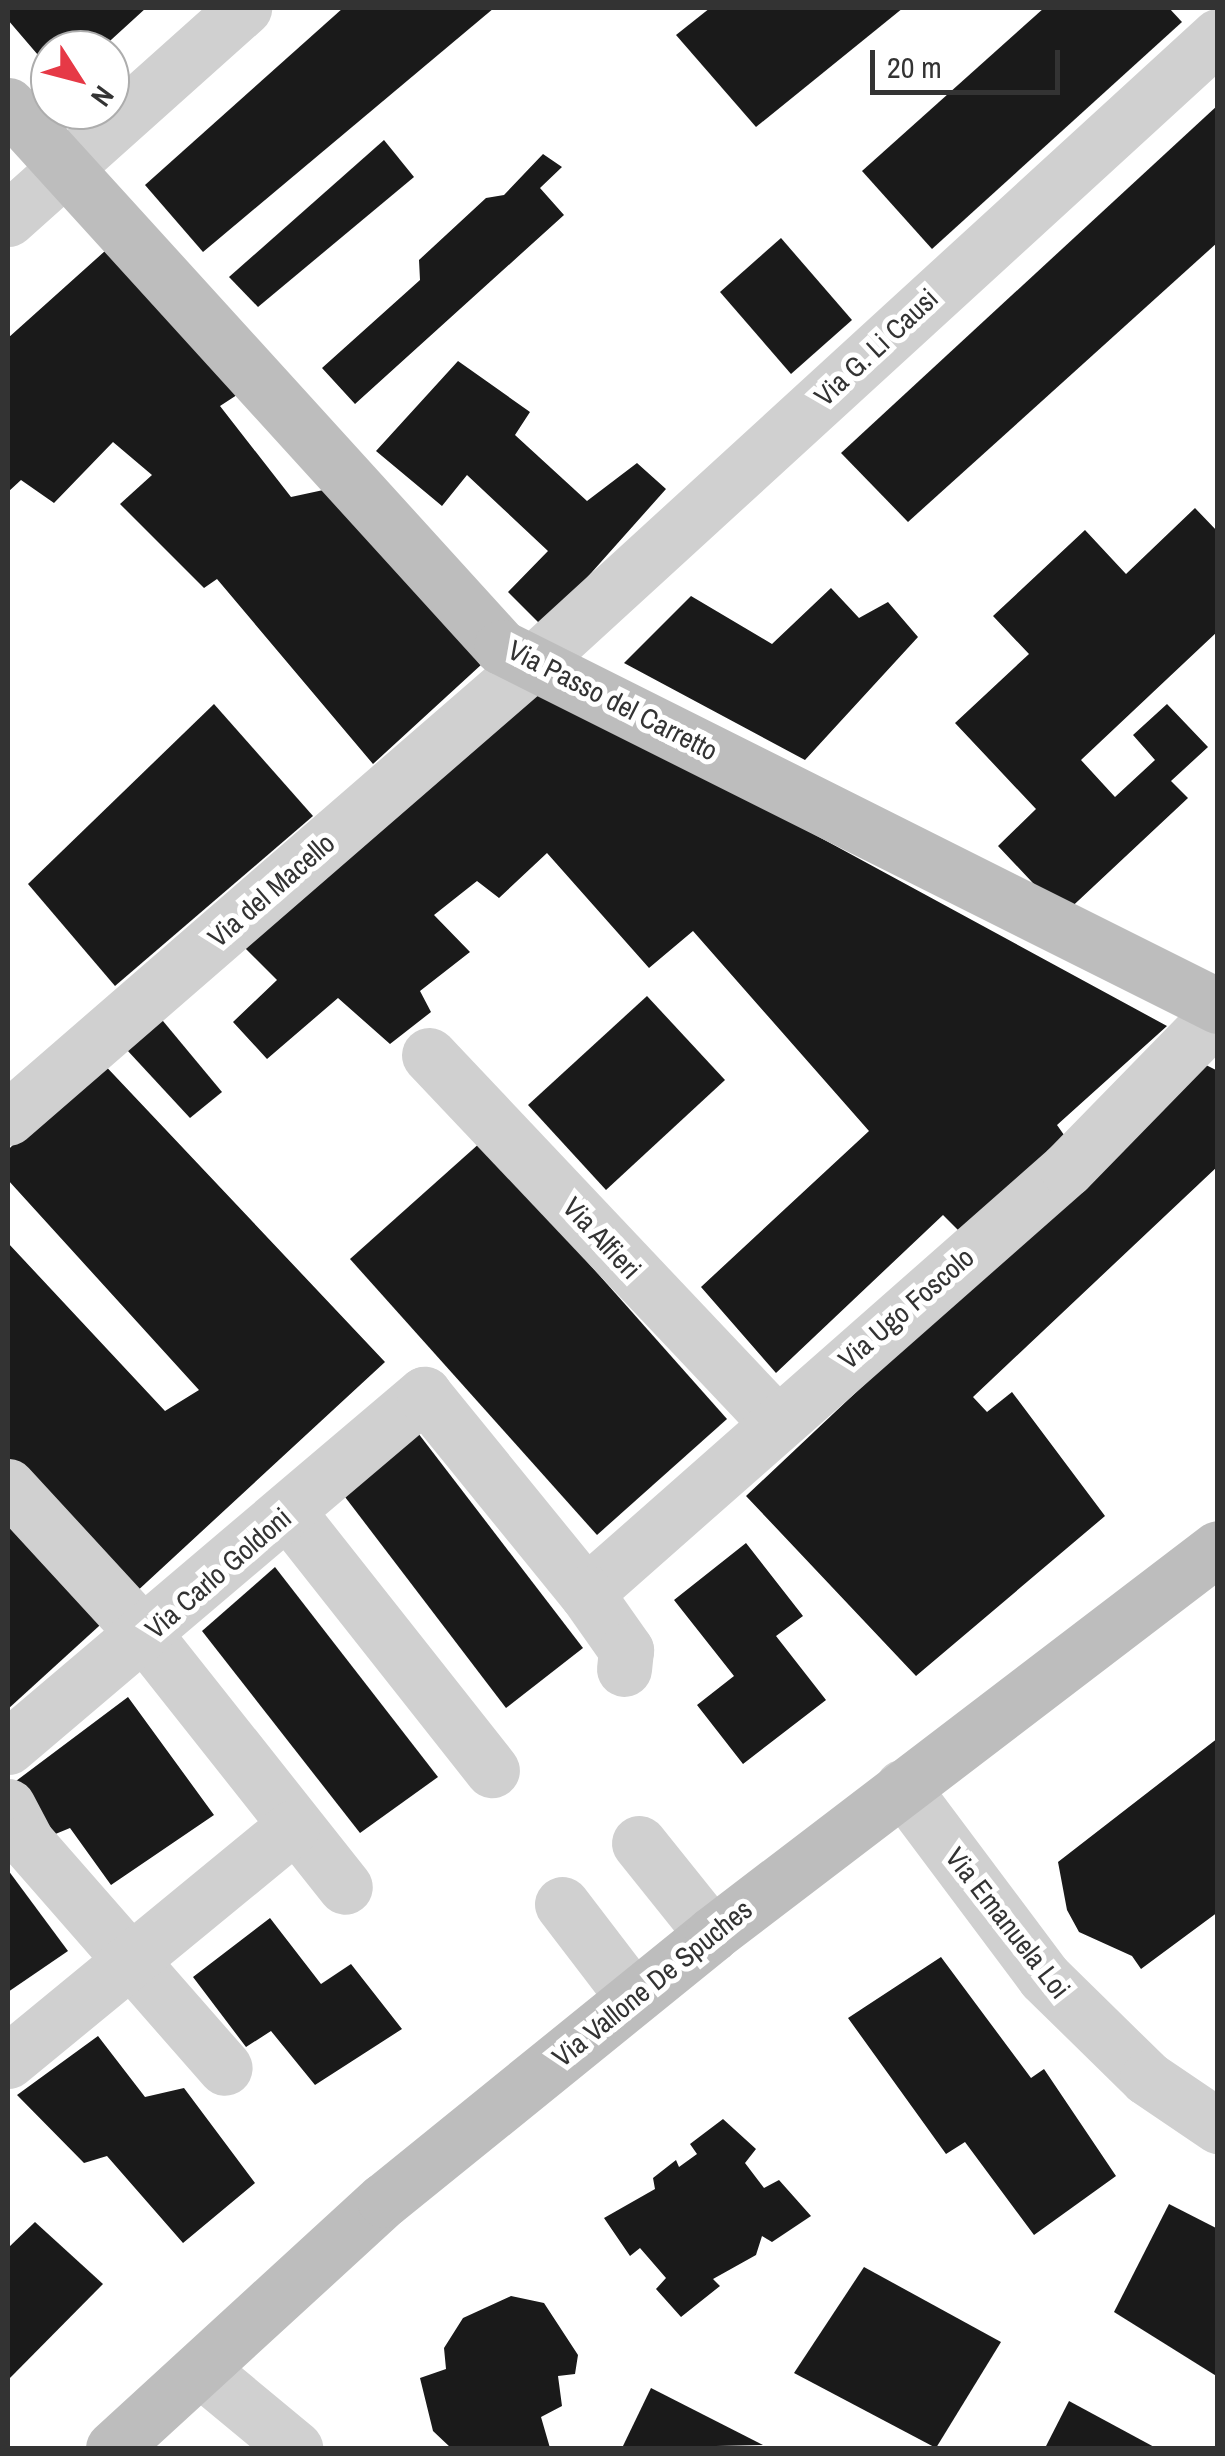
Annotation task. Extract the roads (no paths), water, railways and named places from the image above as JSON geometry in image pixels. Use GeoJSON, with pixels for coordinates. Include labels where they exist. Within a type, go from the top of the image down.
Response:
{"type":"FeatureCollection","features":[{"type":"Feature","properties":{"kind":"street"},"geometry":{"type":"LineString","coordinates":[[8,219],[244,8]]}},
{"type":"Feature","properties":{"kind":"street","name":"Via G. Li Causi"},"geometry":{"type":"LineString","coordinates":[[536,660],[1218,36]]}},
{"type":"Feature","properties":{"kind":"street","name":"Via Passo del Carretto"},"geometry":{"type":"LineString","coordinates":[[8,104],[62,170],[114,218],[501,647],[536,660],[1218,1006]]}},
{"type":"Feature","properties":{"kind":"street","name":"Via del Macello"},"geometry":{"type":"LineString","coordinates":[[8,1118],[536,660]]}},
{"type":"Feature","properties":{"kind":"street","name":"Via Ugo Foscolo"},"geometry":{"type":"LineString","coordinates":[[586,1594],[776,1421],[1067,1170],[1218,1014]]}},
{"type":"Feature","properties":{"kind":"street","name":"Via Alfieri"},"geometry":{"type":"LineString","coordinates":[[429,1055],[776,1421]]}},
{"type":"Feature","properties":{"kind":"street","name":"Via Carlo Goldoni"},"geometry":{"type":"LineString","coordinates":[[8,1747],[146,1636],[424,1394],[586,1594]]}},
{"type":"Feature","properties":{"kind":"street"},"geometry":{"type":"LineString","coordinates":[[8,1486],[146,1636],[292,1828],[345,1886]]}},
{"type":"Feature","properties":{"kind":"street"},"geometry":{"type":"LineString","coordinates":[[288,1512],[492,1770]]}},
{"type":"Feature","properties":{"kind":"street","name":"Via Vallone De Spuches"},"geometry":{"type":"LineString","coordinates":[[114,2448],[384,2200],[633,1997],[902,1786],[1218,1548]]}},
{"type":"Feature","properties":{"kind":"street"},"geometry":{"type":"LineString","coordinates":[[586,1594],[626,1650],[624,1669]]}},
{"type":"Feature","properties":{"kind":"street","name":"Via Emanuela Loi"},"geometry":{"type":"LineString","coordinates":[[902,1786],[1044,1977],[1147,2078],[1218,2126]]}},
{"type":"Feature","properties":{"kind":"street"},"geometry":{"type":"LineString","coordinates":[[8,1806],[27,1842],[225,2068]]}},
{"type":"Feature","properties":{"kind":"street"},"geometry":{"type":"LineString","coordinates":[[8,2061],[132,1965],[292,1828]]}},
{"type":"Feature","properties":{"kind":"street"},"geometry":{"type":"LineString","coordinates":[[639,1843],[712,1934]]}},
{"type":"Feature","properties":{"kind":"street"},"geometry":{"type":"LineString","coordinates":[[562,1904],[633,1997]]}},
{"type":"Feature","properties":{"kind":"street"},"geometry":{"type":"LineString","coordinates":[[200,2369],[295,2448]]}}]}
